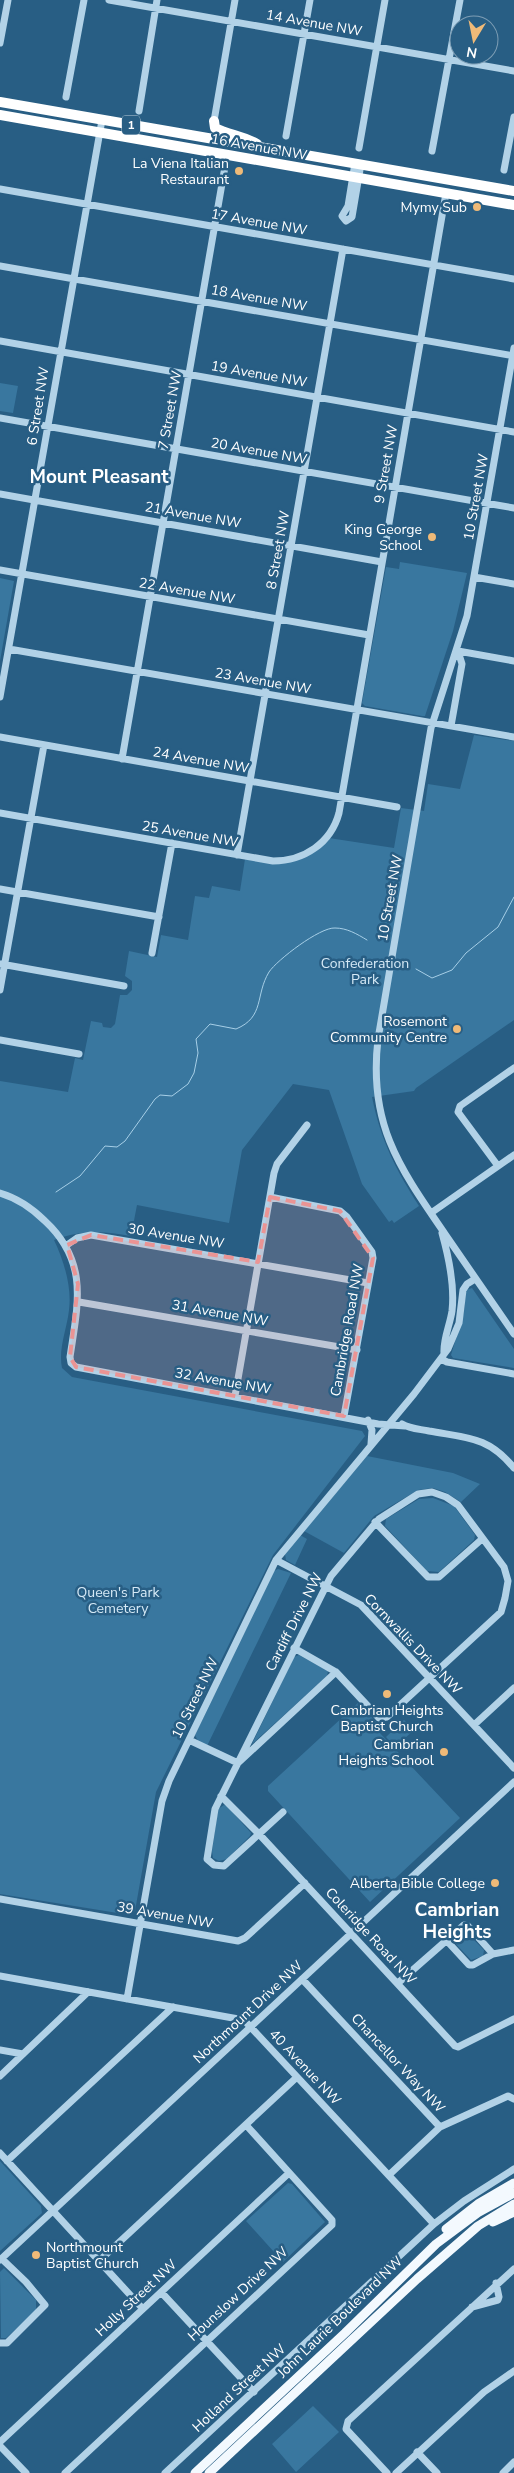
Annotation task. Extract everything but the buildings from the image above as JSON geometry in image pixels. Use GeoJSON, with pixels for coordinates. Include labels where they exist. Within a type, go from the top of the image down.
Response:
{"type":"FeatureCollection","features":[{"type":"Feature","properties":{"kind":"highway","name":"16 Avenue NW"},"geometry":{"type":"LineString","coordinates":[[0,102],[512,190]]}},
{"type":"Feature","properties":{"kind":"highway","name":"16 Avenue NW"},"geometry":{"type":"LineString","coordinates":[[0,116],[514,205]]}},
{"type":"Feature","properties":{"kind":"highway"},"geometry":{"type":"LineString","coordinates":[[214,121],[215,128],[240,135],[262,148]]}},
{"type":"Feature","properties":{"kind":"main road"},"geometry":{"type":"LineString","coordinates":[[436,2244],[441,2233],[457,2219],[514,2183]]}},
{"type":"Feature","properties":{"kind":"main road","name":"John Laurie Boulevard NW"},"geometry":{"type":"LineString","coordinates":[[195,2473],[345,2334],[436,2244],[479,2212],[514,2193]]}},
{"type":"Feature","properties":{"kind":"main road","name":"John Laurie Boulevard NW"},"geometry":{"type":"LineString","coordinates":[[209,2473],[416,2279],[478,2226],[514,2204]]}},
{"type":"Feature","properties":{"kind":"main road"},"geometry":{"type":"LineString","coordinates":[[478,2226],[489,2224],[514,2212]]}},
{"type":"Feature","properties":{"kind":"street"},"geometry":{"type":"LineString","coordinates":[[0,43],[8,0]]}},
{"type":"Feature","properties":{"kind":"street"},"geometry":{"type":"LineString","coordinates":[[66,97],[84,0]]}},
{"type":"Feature","properties":{"kind":"street","name":"14 Avenue NW"},"geometry":{"type":"LineString","coordinates":[[109,0],[449,61]]}},
{"type":"Feature","properties":{"kind":"street"},"geometry":{"type":"LineString","coordinates":[[139,111],[158,0]]}},
{"type":"Feature","properties":{"kind":"street"},"geometry":{"type":"LineString","coordinates":[[214,121],[235,0]]}},
{"type":"Feature","properties":{"kind":"street"},"geometry":{"type":"LineString","coordinates":[[286,136],[310,0]]}},
{"type":"Feature","properties":{"kind":"street"},"geometry":{"type":"LineString","coordinates":[[359,148],[385,0]]}},
{"type":"Feature","properties":{"kind":"street"},"geometry":{"type":"LineString","coordinates":[[457,15],[460,0]]}},
{"type":"Feature","properties":{"kind":"street"},"geometry":{"type":"LineString","coordinates":[[432,151],[449,61]]}},
{"type":"Feature","properties":{"kind":"street","name":"14 Avenue NW"},"geometry":{"type":"LineString","coordinates":[[475,65],[514,71]]}},
{"type":"Feature","properties":{"kind":"street"},"geometry":{"type":"LineString","coordinates":[[504,170],[514,117]]}},
{"type":"Feature","properties":{"kind":"street","name":"6 Street NW"},"geometry":{"type":"LineString","coordinates":[[0,697],[102,120]]}},
{"type":"Feature","properties":{"kind":"street","name":"7 Street NW"},"geometry":{"type":"LineString","coordinates":[[122,758],[227,155]]}},
{"type":"Feature","properties":{"kind":"street"},"geometry":{"type":"LineString","coordinates":[[356,177],[348,206],[342,216],[344,221],[349,221],[352,217],[358,164]]}},
{"type":"Feature","properties":{"kind":"street","name":"17 Avenue NW"},"geometry":{"type":"LineString","coordinates":[[0,189],[514,279]]}},
{"type":"Feature","properties":{"kind":"street","name":"9 Street NW"},"geometry":{"type":"LineString","coordinates":[[340,798],[446,193]]}},
{"type":"Feature","properties":{"kind":"street","name":"8 Street NW"},"geometry":{"type":"LineString","coordinates":[[237,855],[343,249]]}},
{"type":"Feature","properties":{"kind":"street","name":"18 Avenue NW"},"geometry":{"type":"LineString","coordinates":[[0,266],[513,356]]}},
{"type":"Feature","properties":{"kind":"street","name":"19 Avenue NW"},"geometry":{"type":"LineString","coordinates":[[0,341],[514,432]]}},
{"type":"Feature","properties":{"kind":"street","name":"10 Street NW"},"geometry":{"type":"LineString","coordinates":[[127,1999],[162,1801],[169,1781],[276,1560],[403,1407],[450,1346],[459,1323],[464,1290],[467,1284],[475,1278],[403,1171],[390,1144],[379,1107],[376,1065],[378,1039],[433,723],[458,651],[467,616],[514,348]]}},
{"type":"Feature","properties":{"kind":"street","name":"20 Avenue NW"},"geometry":{"type":"LineString","coordinates":[[0,418],[514,508]]}},
{"type":"Feature","properties":{"kind":"street","name":"21 Avenue NW"},"geometry":{"type":"LineString","coordinates":[[0,494],[382,562]]}},
{"type":"Feature","properties":{"kind":"street","name":"22 Avenue NW"},"geometry":{"type":"LineString","coordinates":[[0,570],[369,635]]}},
{"type":"Feature","properties":{"kind":"street"},"geometry":{"type":"LineString","coordinates":[[474,577],[514,584]]}},
{"type":"Feature","properties":{"kind":"street","name":"23 Avenue NW"},"geometry":{"type":"LineString","coordinates":[[9,649],[514,737]]}},
{"type":"Feature","properties":{"kind":"street"},"geometry":{"type":"LineString","coordinates":[[458,651],[514,661]]}},
{"type":"Feature","properties":{"kind":"street","name":"10 Street NW"},"geometry":{"type":"LineString","coordinates":[[451,726],[462,664],[458,651]]}},
{"type":"Feature","properties":{"kind":"street","name":"24 Avenue NW"},"geometry":{"type":"LineString","coordinates":[[0,737],[398,807]]}},
{"type":"Feature","properties":{"kind":"street"},"geometry":{"type":"LineString","coordinates":[[0,990],[2,964],[18,892],[44,745]]}},
{"type":"Feature","properties":{"kind":"street","name":"25 Avenue NW"},"geometry":{"type":"LineString","coordinates":[[0,813],[280,861],[293,859],[312,851],[326,838],[333,828],[339,813],[340,798]]}},
{"type":"Feature","properties":{"kind":"street"},"geometry":{"type":"LineString","coordinates":[[152,953],[172,844]]}},
{"type":"Feature","properties":{"kind":"street"},"geometry":{"type":"LineString","coordinates":[[0,889],[159,917]]}},
{"type":"Feature","properties":{"kind":"street"},"geometry":{"type":"LineString","coordinates":[[2,964],[124,986]]}},
{"type":"Feature","properties":{"kind":"street"},"geometry":{"type":"LineString","coordinates":[[0,1040],[79,1054]]}},
{"type":"Feature","properties":{"kind":"street"},"geometry":{"type":"LineString","coordinates":[[498,1166],[458,1112],[460,1106],[514,1068]]}},
{"type":"Feature","properties":{"kind":"street"},"geometry":{"type":"LineString","coordinates":[[235,1396],[245,1330],[277,1164],[307,1125]]}},
{"type":"Feature","properties":{"kind":"street"},"geometry":{"type":"LineString","coordinates":[[430,1213],[514,1155]]}},
{"type":"Feature","properties":{"kind":"street"},"geometry":{"type":"LineString","coordinates":[[0,1193],[22,1202],[37,1213],[67,1246],[78,1284],[79,1302]]}},
{"type":"Feature","properties":{"kind":"street","name":"Cambridge Road NW"},"geometry":{"type":"LineString","coordinates":[[270,1197],[340,1212],[348,1217],[372,1252],[373,1258],[344,1416]]}},
{"type":"Feature","properties":{"kind":"street","name":"10 Street NW"},"geometry":{"type":"LineString","coordinates":[[440,1227],[453,1287],[452,1313],[442,1356]]}},
{"type":"Feature","properties":{"kind":"street","name":"30 Avenue NW"},"geometry":{"type":"LineString","coordinates":[[67,1246],[77,1238],[91,1235],[258,1262],[368,1283]]}},
{"type":"Feature","properties":{"kind":"street"},"geometry":{"type":"LineString","coordinates":[[475,1278],[514,1334]]}},
{"type":"Feature","properties":{"kind":"street","name":"31 Avenue NW"},"geometry":{"type":"LineString","coordinates":[[79,1302],[357,1350]]}},
{"type":"Feature","properties":{"kind":"street","name":"32 Avenue NW"},"geometry":{"type":"LineString","coordinates":[[79,1302],[70,1356],[71,1363],[85,1369],[484,1442],[502,1453],[514,1468]]}},
{"type":"Feature","properties":{"kind":"street"},"geometry":{"type":"LineString","coordinates":[[442,1356],[514,1374]]}},
{"type":"Feature","properties":{"kind":"street"},"geometry":{"type":"LineString","coordinates":[[403,1407],[403,1420],[407,1427]]}},
{"type":"Feature","properties":{"kind":"street"},"geometry":{"type":"LineString","coordinates":[[370,1420],[372,1430],[371,1444]]}},
{"type":"Feature","properties":{"kind":"street","name":"Cardiff Drive NW"},"geometry":{"type":"LineString","coordinates":[[283,1812],[224,1866],[214,1865],[208,1859],[214,1809],[325,1586],[375,1522],[418,1494],[432,1492],[446,1496],[458,1505],[504,1567],[508,1581],[500,1612],[387,1717],[379,1718],[336,1672]]}},
{"type":"Feature","properties":{"kind":"street"},"geometry":{"type":"LineString","coordinates":[[375,1522],[428,1577],[439,1577],[482,1539]]}},
{"type":"Feature","properties":{"kind":"street","name":"Cornwallis Drive NW"},"geometry":{"type":"LineString","coordinates":[[276,1560],[361,1605],[514,1768]]}},
{"type":"Feature","properties":{"kind":"street"},"geometry":{"type":"LineString","coordinates":[[189,1740],[238,1763],[336,1672],[294,1648]]}},
{"type":"Feature","properties":{"kind":"street"},"geometry":{"type":"LineString","coordinates":[[474,1725],[514,1688]]}},
{"type":"Feature","properties":{"kind":"street","name":"Northmount Drive NW"},"geometry":{"type":"LineString","coordinates":[[1,2259],[514,1782]]}},
{"type":"Feature","properties":{"kind":"street","name":"Coleridge Road NW"},"geometry":{"type":"LineString","coordinates":[[222,1796],[260,1834],[455,2046],[458,2047],[514,2019]]}},
{"type":"Feature","properties":{"kind":"street","name":"39 Avenue NW"},"geometry":{"type":"LineString","coordinates":[[0,1899],[238,1941],[245,1938],[305,1884]]}},
{"type":"Feature","properties":{"kind":"street"},"geometry":{"type":"LineString","coordinates":[[398,1983],[464,1925],[468,1926],[492,1954]]}},
{"type":"Feature","properties":{"kind":"street"},"geometry":{"type":"LineString","coordinates":[[446,1940],[469,1965],[473,1965],[492,1954],[514,1950]]}},
{"type":"Feature","properties":{"kind":"street","name":"40 Avenue NW"},"geometry":{"type":"LineString","coordinates":[[0,1976],[241,2019],[251,2026],[434,2224]]}},
{"type":"Feature","properties":{"kind":"street","name":"Chancellor Way NW"},"geometry":{"type":"LineString","coordinates":[[302,1978],[440,2127],[508,2096],[514,2099]]}},
{"type":"Feature","properties":{"kind":"street"},"geometry":{"type":"LineString","coordinates":[[0,2076],[88,1992]]}},
{"type":"Feature","properties":{"kind":"street"},"geometry":{"type":"LineString","coordinates":[[7,2161],[173,2007]]}},
{"type":"Feature","properties":{"kind":"street"},"geometry":{"type":"LineString","coordinates":[[0,2050],[23,2054]]}},
{"type":"Feature","properties":{"kind":"street"},"geometry":{"type":"LineString","coordinates":[[99,2261],[297,2077]]}},
{"type":"Feature","properties":{"kind":"street","name":"Hounslow Drive NW"},"geometry":{"type":"LineString","coordinates":[[65,2473],[332,2225],[332,2220],[246,2125]]}},
{"type":"Feature","properties":{"kind":"street"},"geometry":{"type":"LineString","coordinates":[[389,2175],[440,2127]]}},
{"type":"Feature","properties":{"kind":"street"},"geometry":{"type":"LineString","coordinates":[[0,2154],[143,2309]]}},
{"type":"Feature","properties":{"kind":"street","name":"Holland Street NW"},"geometry":{"type":"LineString","coordinates":[[165,2473],[434,2224],[464,2200],[514,2169]]}},
{"type":"Feature","properties":{"kind":"street","name":"Holly Street NW"},"geometry":{"type":"LineString","coordinates":[[0,2442],[289,2173]]}},
{"type":"Feature","properties":{"kind":"street"},"geometry":{"type":"LineString","coordinates":[[0,2343],[7,2342],[45,2305],[26,2282],[1,2259]]}},
{"type":"Feature","properties":{"kind":"street"},"geometry":{"type":"LineString","coordinates":[[387,2473],[346,2430],[348,2421],[514,2268]]}},
{"type":"Feature","properties":{"kind":"street"},"geometry":{"type":"LineString","coordinates":[[469,2308],[498,2300],[496,2283]]}},
{"type":"Feature","properties":{"kind":"street"},"geometry":{"type":"LineString","coordinates":[[161,2292],[254,2392]]}},
{"type":"Feature","properties":{"kind":"street"},"geometry":{"type":"LineString","coordinates":[[396,2473],[490,2386],[514,2371]]}},
{"type":"Feature","properties":{"kind":"street"},"geometry":{"type":"LineString","coordinates":[[0,2446],[26,2473]]}},
{"type":"Feature","properties":{"kind":"street"},"geometry":{"type":"LineString","coordinates":[[417,2452],[436,2473]]}},
{"type":"Feature","properties":{"kind":"street"},"geometry":{"type":"LineString","coordinates":[[502,2473],[514,2462]]}},
{"type":"Feature","properties":{"kind":"highlighted area"},"geometry":{"type":"Polygon","coordinates":[[[270,1197],[340,1211],[373,1258],[344,1416],[76,1367],[70,1357],[78,1284],[67,1245],[91,1235],[258,1262],[270,1197]]]}},
{"type":"Feature","properties":{"kind":"green space"},"geometry":{"type":"Polygon","coordinates":[[[0,383],[18,386],[13,413],[0,411],[0,383]]]}},
{"type":"Feature","properties":{"kind":"green space"},"geometry":{"type":"Polygon","coordinates":[[[400,562],[467,573],[453,631],[425,716],[365,706],[362,703],[386,567],[399,569],[400,562]]]}},
{"type":"Feature","properties":{"kind":"green space"},"geometry":{"type":"Polygon","coordinates":[[[0,578],[14,581],[0,661],[0,578]]]}},
{"type":"Feature","properties":{"kind":"green space"},"geometry":{"type":"Polygon","coordinates":[[[474,735],[514,741],[514,1020],[414,1091],[372,1097],[384,1141],[419,1206],[394,1223],[392,1220],[389,1222],[362,1184],[329,1090],[293,1084],[242,1150],[229,1223],[137,1205],[131,1236],[92,1232],[73,1234],[54,1240],[64,1265],[70,1301],[61,1361],[62,1368],[72,1377],[362,1431],[365,1436],[273,1555],[156,1792],[135,1911],[130,1915],[0,1894],[0,1081],[68,1092],[75,1058],[83,1060],[91,1021],[102,1023],[103,1027],[111,1028],[115,1024],[120,995],[127,995],[132,990],[132,981],[125,976],[129,951],[157,957],[161,935],[188,940],[195,896],[209,898],[212,886],[240,891],[245,859],[271,863],[290,860],[329,838],[394,848],[401,808],[424,811],[428,784],[460,789],[474,735]]]}},
{"type":"Feature","properties":{"kind":"green space"},"geometry":{"type":"Polygon","coordinates":[[[472,1288],[514,1349],[514,1368],[453,1358],[451,1355],[464,1312],[466,1290],[472,1288]]]}},
{"type":"Feature","properties":{"kind":"green space"},"geometry":{"type":"Polygon","coordinates":[[[367,1456],[453,1473],[480,1484],[461,1502],[445,1492],[433,1488],[418,1490],[374,1516],[344,1553],[304,1531],[367,1456]]]}},
{"type":"Feature","properties":{"kind":"green space"},"geometry":{"type":"Polygon","coordinates":[[[433,1498],[454,1506],[475,1535],[474,1540],[439,1572],[427,1571],[385,1526],[386,1519],[419,1499],[433,1498]]]}},
{"type":"Feature","properties":{"kind":"green space"},"geometry":{"type":"Polygon","coordinates":[[[300,1535],[307,1539],[295,1565],[286,1560],[285,1554],[300,1535]]]}},
{"type":"Feature","properties":{"kind":"green space"},"geometry":{"type":"Polygon","coordinates":[[[278,1569],[291,1573],[207,1746],[198,1741],[195,1735],[274,1571],[278,1569]]]}},
{"type":"Feature","properties":{"kind":"green space"},"geometry":{"type":"Polygon","coordinates":[[[299,1655],[328,1671],[327,1676],[252,1744],[294,1657],[299,1655]]]}},
{"type":"Feature","properties":{"kind":"green space"},"geometry":{"type":"Polygon","coordinates":[[[358,1703],[377,1723],[384,1724],[378,1731],[460,1818],[370,1902],[268,1791],[268,1786],[358,1703]]]}},
{"type":"Feature","properties":{"kind":"green space"},"geometry":{"type":"Polygon","coordinates":[[[404,1720],[414,1730],[395,1747],[386,1737],[404,1720]]]}},
{"type":"Feature","properties":{"kind":"green space"},"geometry":{"type":"Polygon","coordinates":[[[224,1805],[251,1833],[227,1859],[219,1861],[213,1858],[212,1851],[218,1809],[224,1805]]]}},
{"type":"Feature","properties":{"kind":"green space"},"geometry":{"type":"Polygon","coordinates":[[[463,1929],[484,1950],[483,1956],[471,1960],[453,1941],[463,1929]]]}},
{"type":"Feature","properties":{"kind":"green space"},"geometry":{"type":"Polygon","coordinates":[[[0,2161],[41,2206],[42,2213],[0,2251],[0,2161]]]}},
{"type":"Feature","properties":{"kind":"green space"},"geometry":{"type":"Polygon","coordinates":[[[288,2183],[292,2184],[325,2222],[283,2262],[246,2221],[288,2183]]]}},
{"type":"Feature","properties":{"kind":"green space"},"geometry":{"type":"Polygon","coordinates":[[[4,2268],[36,2300],[36,2311],[6,2338],[1,2338],[0,2272],[4,2268]]]}},
{"type":"Feature","properties":{"kind":"green space"},"geometry":{"type":"Polygon","coordinates":[[[313,2406],[339,2432],[296,2472],[272,2444],[313,2406]]]}},
{"type":"Feature","properties":{"kind":"waterway"},"geometry":{"type":"LineString","coordinates":[[416,969],[432,978],[452,970],[466,953],[498,927],[514,897]]}},
{"type":"Feature","properties":{"kind":"waterway"},"geometry":{"type":"LineString","coordinates":[[56,1192],[80,1176],[105,1146],[117,1147],[125,1141],[155,1099],[160,1095],[172,1096],[188,1084],[194,1073],[198,1053],[196,1039],[210,1024],[236,1029],[245,1024],[255,1012],[269,972],[289,953],[310,938],[328,929],[339,928],[348,930],[367,940]]}},
{"type":"Feature","properties":{"kind":"place","name":"La Viena Italian Restaurant"},"geometry":{"type":"Point","coordinates":[239,171]}},
{"type":"Feature","properties":{"kind":"place","name":"Mymy Sub"},"geometry":{"type":"Point","coordinates":[477,207]}},
{"type":"Feature","properties":{"kind":"place","name":"King George School"},"geometry":{"type":"Point","coordinates":[432,537]}},
{"type":"Feature","properties":{"kind":"place","name":"Rosemont Community Centre"},"geometry":{"type":"Point","coordinates":[457,1029]}},
{"type":"Feature","properties":{"kind":"place","name":"Cambrian Heights Baptist Church"},"geometry":{"type":"Point","coordinates":[387,1694]}},
{"type":"Feature","properties":{"kind":"place","name":"Cambrian Heights School"},"geometry":{"type":"Point","coordinates":[444,1752]}},
{"type":"Feature","properties":{"kind":"place","name":"Alberta Bible College"},"geometry":{"type":"Point","coordinates":[495,1883]}},
{"type":"Feature","properties":{"kind":"place","name":"Northmount Baptist Church"},"geometry":{"type":"Point","coordinates":[36,2255]}},
{"type":"Feature","properties":{"kind":"district","name":"Mount Pleasant"},"geometry":{"type":"Point","coordinates":[99,477]}},
{"type":"Feature","properties":{"kind":"district","name":"Cambrian Heights"},"geometry":{"type":"Point","coordinates":[457,1921]}},
{"type":"Feature","properties":{"kind":"park label","name":"Confederation Park"},"geometry":{"type":"Point","coordinates":[365,972]}},
{"type":"Feature","properties":{"kind":"park label","name":"Queen's Park Cemetery"},"geometry":{"type":"Point","coordinates":[118,1600]}}]}
